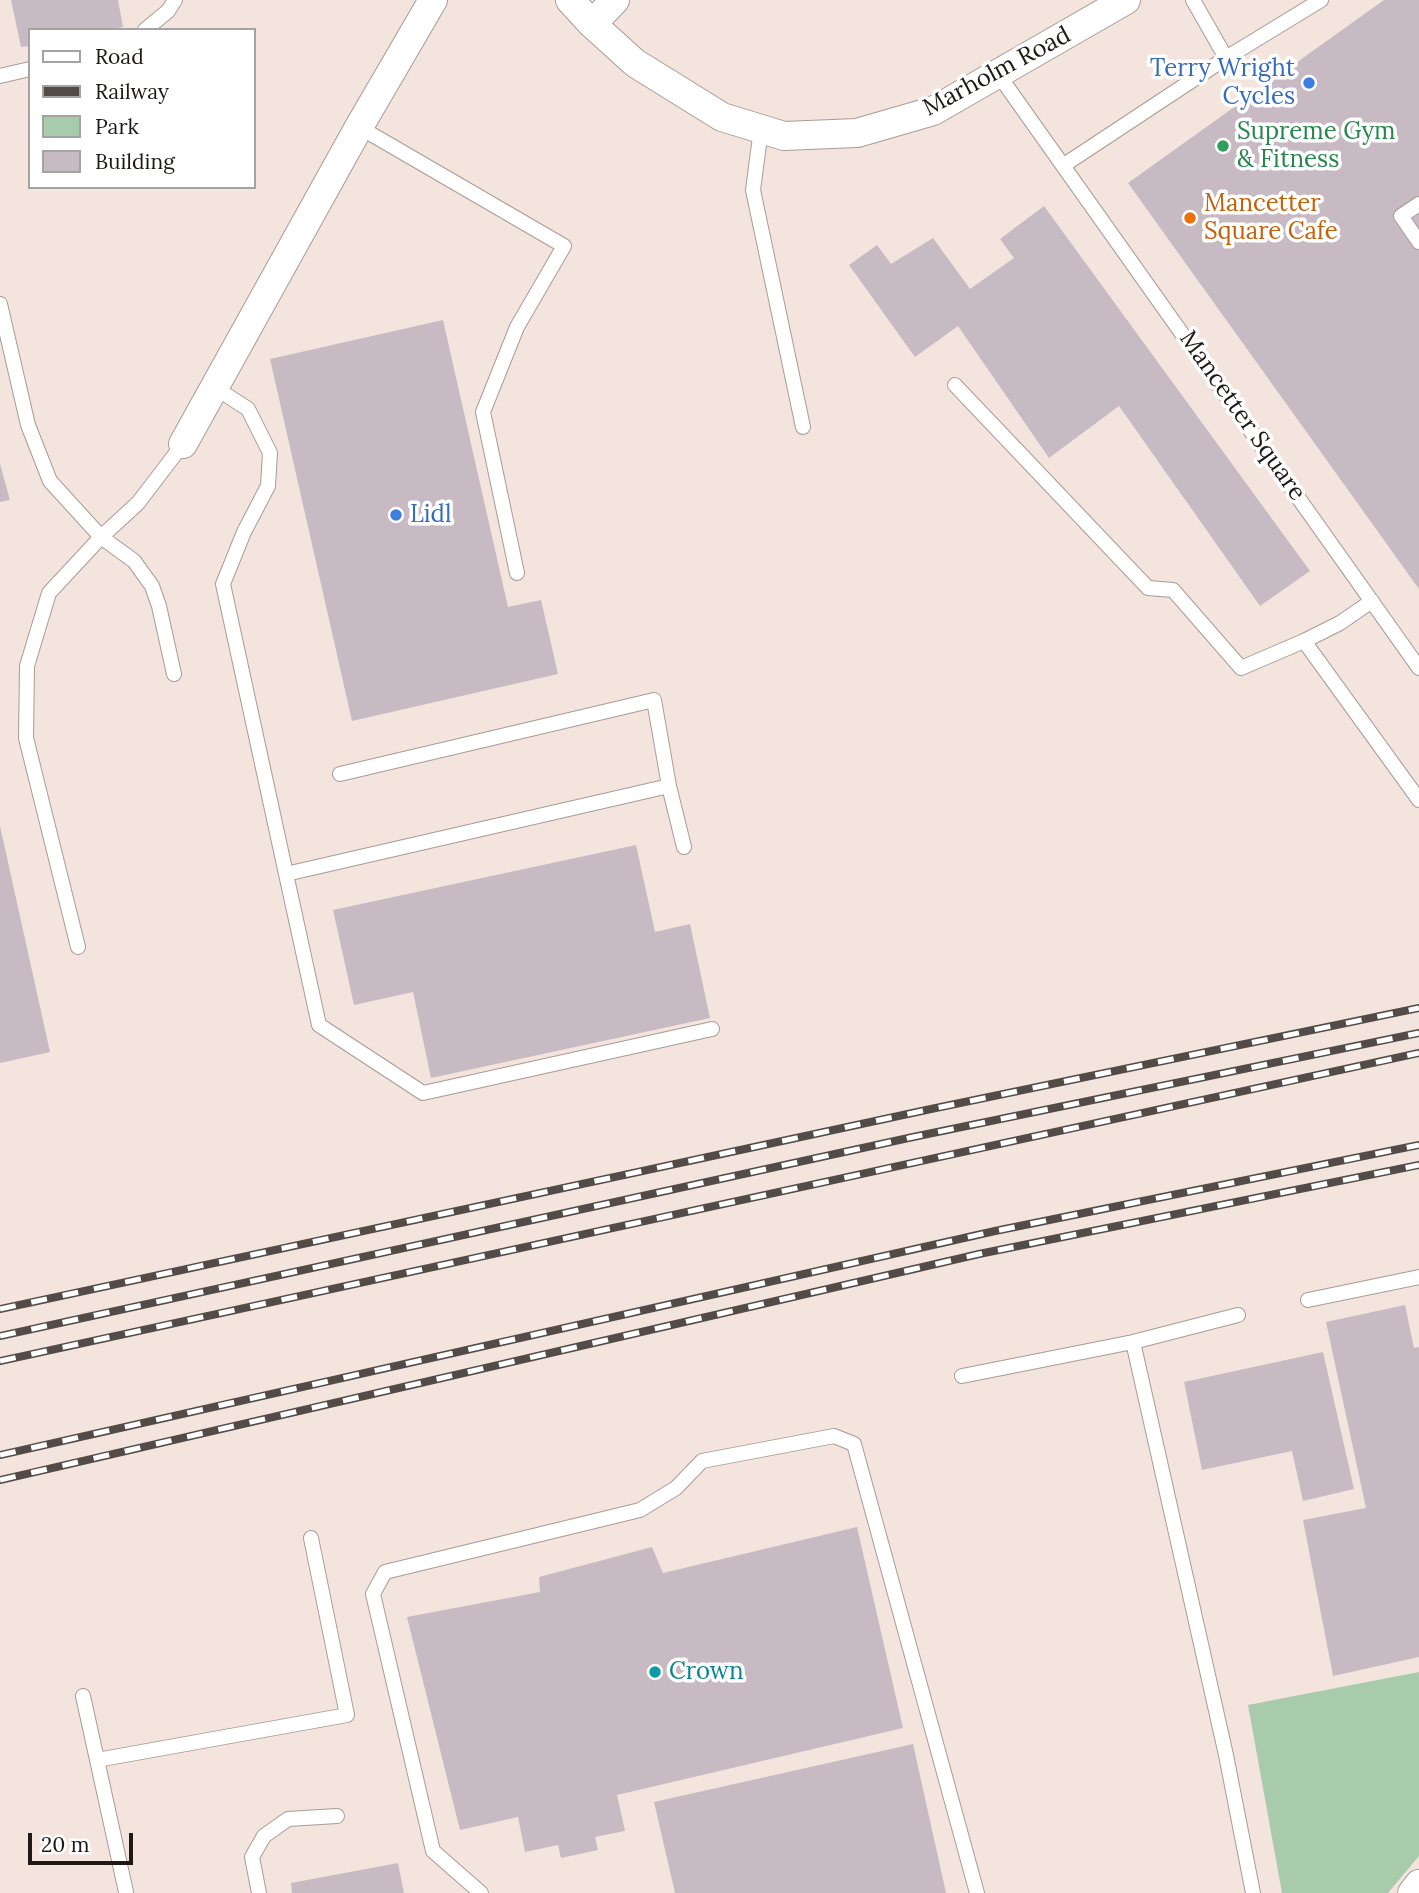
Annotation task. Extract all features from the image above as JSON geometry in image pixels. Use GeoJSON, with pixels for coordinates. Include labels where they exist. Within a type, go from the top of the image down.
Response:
{"type":"FeatureCollection","features":[{"type":"Feature","properties":{"kind":"street"},"geometry":{"type":"LineString","coordinates":[[183,444],[359,127],[433,0]]}},
{"type":"Feature","properties":{"kind":"street","name":"Marholm Road"},"geometry":{"type":"LineString","coordinates":[[570,0],[635,63],[722,117],[784,135],[857,133],[933,111],[1126,0]]}},
{"type":"Feature","properties":{"kind":"street"},"geometry":{"type":"LineString","coordinates":[[592,24],[615,0]]}},
{"type":"Feature","properties":{"kind":"street"},"geometry":{"type":"LineString","coordinates":[[1412,1893],[1419,1884]]}},
{"type":"Feature","properties":{"kind":"lane"},"geometry":{"type":"LineString","coordinates":[[147,28],[175,0]]}},
{"type":"Feature","properties":{"kind":"lane"},"geometry":{"type":"LineString","coordinates":[[1193,0],[1226,58]]}},
{"type":"Feature","properties":{"kind":"lane"},"geometry":{"type":"LineString","coordinates":[[1064,165],[1226,58],[1321,0]]}},
{"type":"Feature","properties":{"kind":"lane"},"geometry":{"type":"LineString","coordinates":[[0,76],[28,69]]}},
{"type":"Feature","properties":{"kind":"lane","name":"Mancetter Square"},"geometry":{"type":"LineString","coordinates":[[999,74],[1419,667]]}},
{"type":"Feature","properties":{"kind":"lane"},"geometry":{"type":"LineString","coordinates":[[359,127],[564,246],[517,327],[482,412],[517,572]]}},
{"type":"Feature","properties":{"kind":"lane"},"geometry":{"type":"LineString","coordinates":[[761,129],[753,190],[803,427]]}},
{"type":"Feature","properties":{"kind":"lane"},"geometry":{"type":"LineString","coordinates":[[1419,204],[1401,216],[1419,242]]}},
{"type":"Feature","properties":{"kind":"lane"},"geometry":{"type":"LineString","coordinates":[[0,304],[28,425],[50,481],[101,537],[134,561],[152,586],[174,674]]}},
{"type":"Feature","properties":{"kind":"lane"},"geometry":{"type":"LineString","coordinates":[[955,386],[1148,588],[1173,590],[1241,668],[1340,623],[1372,601]]}},
{"type":"Feature","properties":{"kind":"lane"},"geometry":{"type":"LineString","coordinates":[[214,387],[248,410],[270,453],[268,485],[244,532],[223,584],[318,1025],[423,1093],[712,1029]]}},
{"type":"Feature","properties":{"kind":"lane"},"geometry":{"type":"LineString","coordinates":[[78,947],[26,738],[27,666],[49,593],[101,537],[138,503],[183,444]]}},
{"type":"Feature","properties":{"kind":"lane"},"geometry":{"type":"LineString","coordinates":[[1304,640],[1419,800]]}},
{"type":"Feature","properties":{"kind":"lane"},"geometry":{"type":"LineString","coordinates":[[340,774],[654,700],[669,786],[684,847]]}},
{"type":"Feature","properties":{"kind":"lane"},"geometry":{"type":"LineString","coordinates":[[286,874],[669,786]]}},
{"type":"Feature","properties":{"kind":"lane"},"geometry":{"type":"LineString","coordinates":[[1308,1300],[1419,1278]]}},
{"type":"Feature","properties":{"kind":"lane"},"geometry":{"type":"LineString","coordinates":[[961,1376],[1133,1342],[1238,1315]]}},
{"type":"Feature","properties":{"kind":"lane"},"geometry":{"type":"LineString","coordinates":[[1133,1342],[1218,1717],[1253,1893]]}},
{"type":"Feature","properties":{"kind":"lane"},"geometry":{"type":"LineString","coordinates":[[481,1893],[433,1851],[373,1594],[385,1573],[640,1510],[676,1488],[702,1461],[834,1436],[854,1444],[977,1893]]}},
{"type":"Feature","properties":{"kind":"lane"},"geometry":{"type":"LineString","coordinates":[[97,1760],[348,1715],[312,1538]]}},
{"type":"Feature","properties":{"kind":"lane"},"geometry":{"type":"LineString","coordinates":[[83,1696],[124,1893]]}},
{"type":"Feature","properties":{"kind":"lane"},"geometry":{"type":"LineString","coordinates":[[258,1893],[252,1857],[264,1836],[288,1819],[338,1816]]}},
{"type":"Feature","properties":{"kind":"green space"},"geometry":{"type":"Polygon","coordinates":[[[1419,1672],[1419,1856],[1388,1893],[1282,1893],[1248,1705],[1419,1672]]]}},
{"type":"Feature","properties":{"kind":"building"},"geometry":{"type":"Polygon","coordinates":[[[11,0],[118,0],[123,27],[28,28],[28,46],[21,47],[11,0]]]}},
{"type":"Feature","properties":{"kind":"building"},"geometry":{"type":"Polygon","coordinates":[[[1384,0],[1419,0],[1419,589],[1128,183],[1384,0]]]}},
{"type":"Feature","properties":{"kind":"building"},"geometry":{"type":"Polygon","coordinates":[[[1044,206],[1310,571],[1260,606],[1119,406],[1049,458],[958,326],[915,357],[849,265],[877,245],[891,264],[933,238],[970,289],[1014,258],[1000,239],[1044,206]]]}},
{"type":"Feature","properties":{"kind":"building","name":"Lidl"},"geometry":{"type":"Polygon","coordinates":[[[443,320],[508,607],[541,600],[558,674],[352,721],[270,359],[443,320]]]}},
{"type":"Feature","properties":{"kind":"building"},"geometry":{"type":"Polygon","coordinates":[[[0,464],[10,500],[0,502],[0,464]]]}},
{"type":"Feature","properties":{"kind":"building"},"geometry":{"type":"Polygon","coordinates":[[[0,826],[50,1052],[0,1063],[0,826]]]}},
{"type":"Feature","properties":{"kind":"building"},"geometry":{"type":"Polygon","coordinates":[[[636,845],[655,932],[690,924],[710,1018],[431,1078],[413,992],[354,1005],[333,910],[636,845]]]}},
{"type":"Feature","properties":{"kind":"building"},"geometry":{"type":"Polygon","coordinates":[[[1405,1305],[1414,1348],[1419,1347],[1419,1657],[1333,1676],[1303,1520],[1366,1508],[1326,1322],[1405,1305]]]}},
{"type":"Feature","properties":{"kind":"building"},"geometry":{"type":"Polygon","coordinates":[[[1323,1352],[1354,1489],[1303,1501],[1292,1451],[1202,1470],[1184,1382],[1323,1352]]]}},
{"type":"Feature","properties":{"kind":"building","name":"Crown"},"geometry":{"type":"Polygon","coordinates":[[[857,1527],[903,1728],[617,1795],[625,1831],[595,1837],[598,1850],[561,1858],[558,1845],[525,1852],[518,1817],[460,1830],[407,1617],[540,1592],[539,1577],[652,1547],[663,1573],[857,1527]]]}},
{"type":"Feature","properties":{"kind":"building"},"geometry":{"type":"Polygon","coordinates":[[[913,1744],[946,1893],[675,1893],[654,1802],[913,1744]]]}},
{"type":"Feature","properties":{"kind":"building"},"geometry":{"type":"Polygon","coordinates":[[[398,1863],[404,1893],[292,1893],[291,1883],[398,1863]]]}},
{"type":"Feature","properties":{"kind":"railway"},"geometry":{"type":"LineString","coordinates":[[0,1309],[931,1109],[1419,1008]]}},
{"type":"Feature","properties":{"kind":"railway"},"geometry":{"type":"LineString","coordinates":[[0,1336],[913,1137],[1419,1033]]}},
{"type":"Feature","properties":{"kind":"railway"},"geometry":{"type":"LineString","coordinates":[[0,1361],[1419,1053]]}},
{"type":"Feature","properties":{"kind":"railway"},"geometry":{"type":"LineString","coordinates":[[0,1455],[995,1231],[1419,1145]]}},
{"type":"Feature","properties":{"kind":"railway"},"geometry":{"type":"LineString","coordinates":[[0,1480],[979,1254],[1419,1165]]}},
{"type":"Feature","properties":{"kind":"place","name":"Terry Wright Cycles"},"geometry":{"type":"Point","coordinates":[1309,83]}},
{"type":"Feature","properties":{"kind":"place","name":"Supreme Gym & Fitness"},"geometry":{"type":"Point","coordinates":[1223,146]}},
{"type":"Feature","properties":{"kind":"place","name":"Mancetter Square Cafe"},"geometry":{"type":"Point","coordinates":[1190,218]}},
{"type":"Feature","properties":{"kind":"place","name":"Lidl"},"geometry":{"type":"Point","coordinates":[396,515]}},
{"type":"Feature","properties":{"kind":"place","name":"Crown"},"geometry":{"type":"Point","coordinates":[655,1672]}}]}
